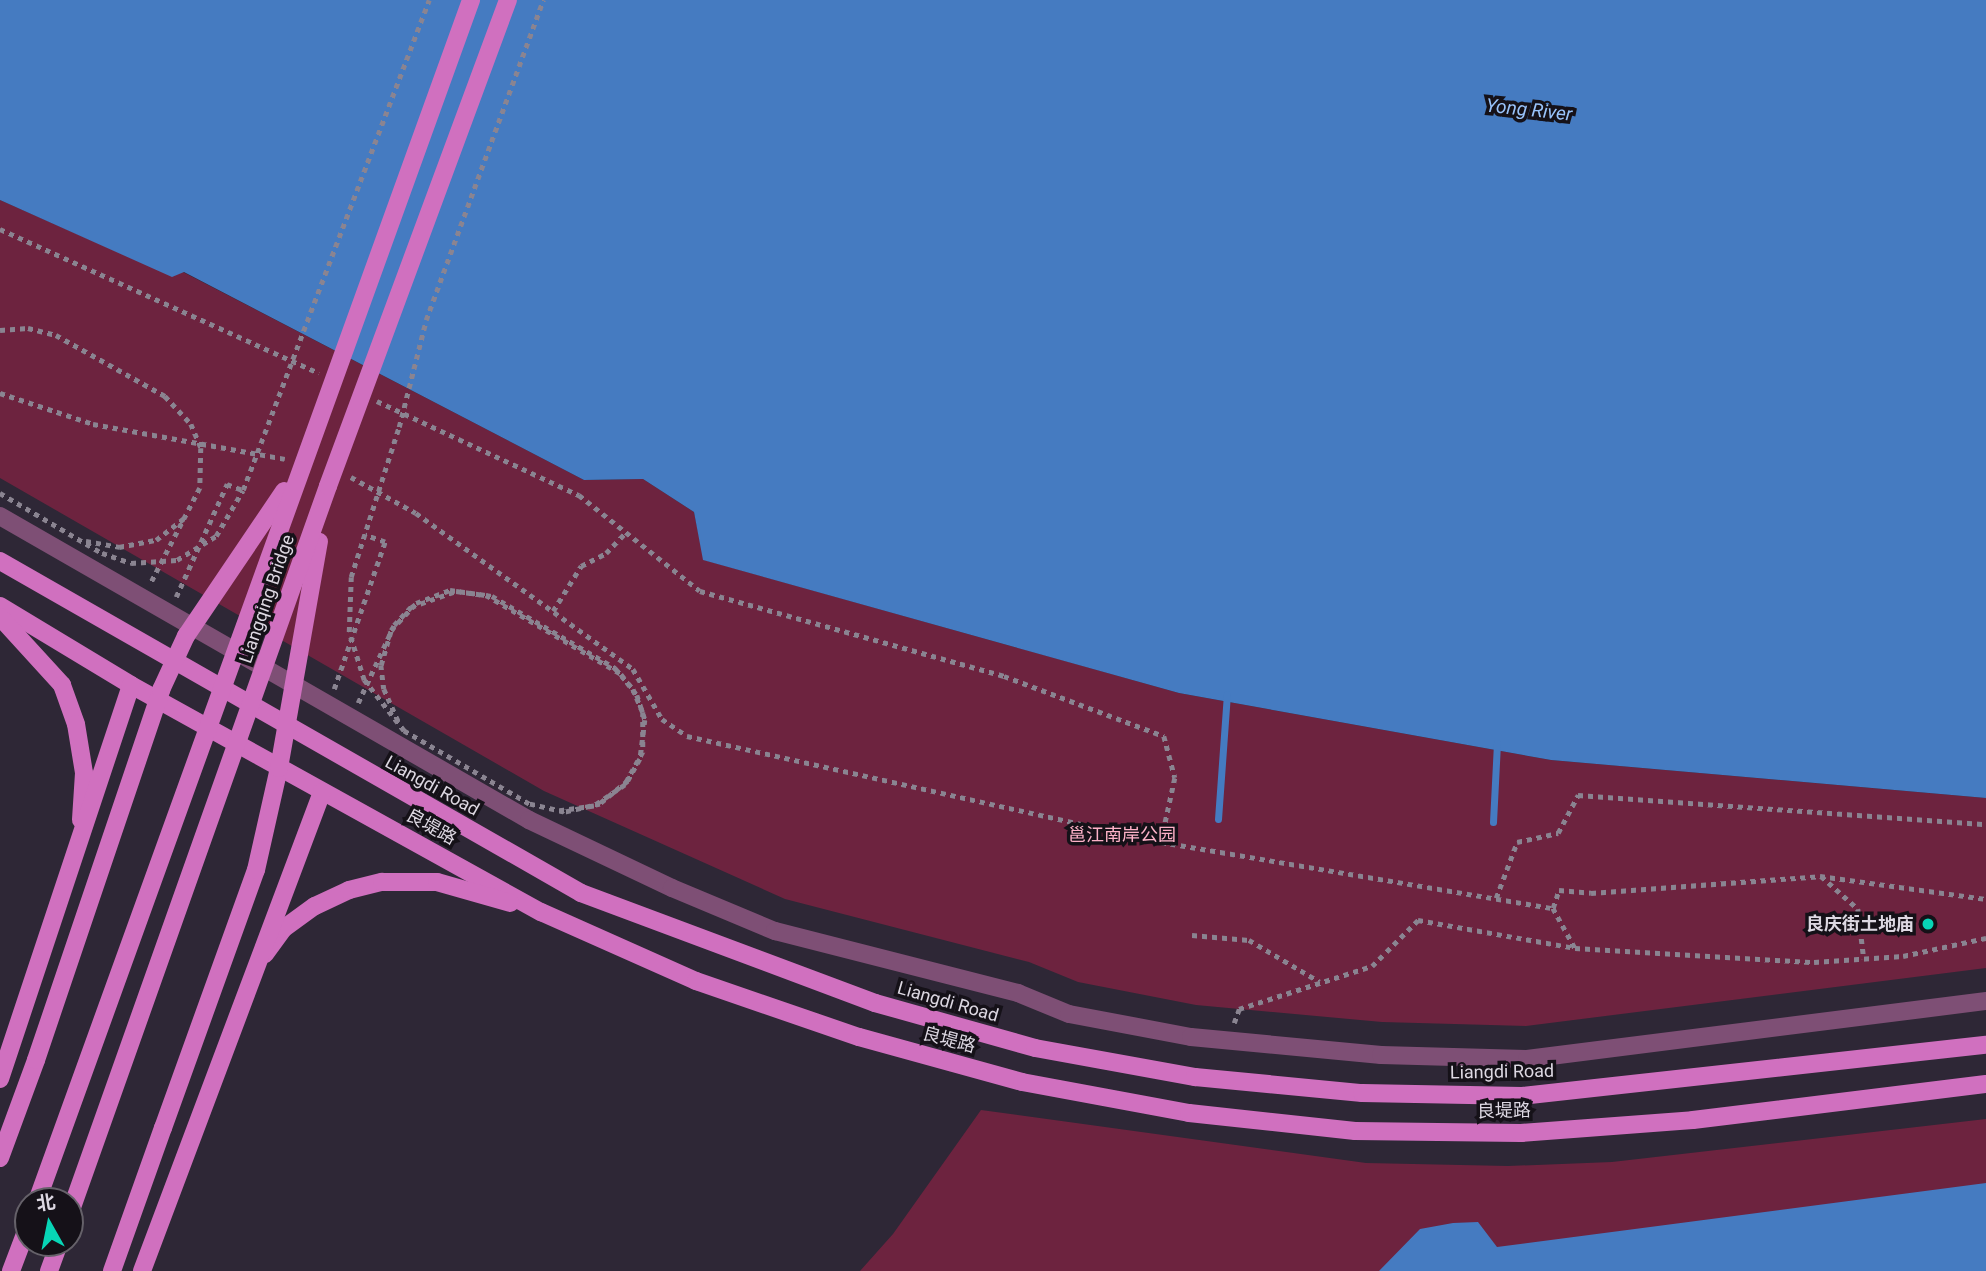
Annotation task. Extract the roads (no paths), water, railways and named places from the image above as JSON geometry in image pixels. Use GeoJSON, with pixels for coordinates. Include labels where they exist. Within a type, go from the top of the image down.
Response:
{"type":"FeatureCollection","features":[{"type":"Feature","properties":{"kind":"main road","name":"Liangqing Bridge"},"geometry":{"type":"LineString","coordinates":[[42,1187],[145,912],[294,465],[471,0]]}},
{"type":"Feature","properties":{"kind":"main road","name":"Liangqing Bridge"},"geometry":{"type":"LineString","coordinates":[[79,1187],[508,0]]}},
{"type":"Feature","properties":{"kind":"main road"},"geometry":{"type":"LineString","coordinates":[[0,1158],[36,1060],[161,690],[186,636],[294,465]]}},
{"type":"Feature","properties":{"kind":"main road"},"geometry":{"type":"LineString","coordinates":[[112,1271],[256,870],[279,768],[333,480]]}},
{"type":"Feature","properties":{"kind":"main road","name":"Liangdi Road"},"geometry":{"type":"LineString","coordinates":[[0,561],[581,893],[874,1003],[1035,1048],[1195,1077],[1362,1093],[1522,1096],[1986,1045]]}},
{"type":"Feature","properties":{"kind":"main road","name":"良堤路"},"geometry":{"type":"LineString","coordinates":[[0,606],[131,685],[541,912],[696,981],[859,1037],[1022,1082],[1189,1112],[1355,1131],[1521,1133],[1693,1120],[1986,1084]]}},
{"type":"Feature","properties":{"kind":"main road"},"geometry":{"type":"LineString","coordinates":[[0,617],[62,685],[71,711],[84,774],[79,847]]}},
{"type":"Feature","properties":{"kind":"main road"},"geometry":{"type":"LineString","coordinates":[[0,1079],[5,1056],[79,847],[131,685]]}},
{"type":"Feature","properties":{"kind":"main road"},"geometry":{"type":"LineString","coordinates":[[142,1271],[250,974],[322,792]]}},
{"type":"Feature","properties":{"kind":"main road"},"geometry":{"type":"LineString","coordinates":[[250,974],[283,929],[315,906],[349,890],[382,882],[437,882],[541,912]]}},
{"type":"Feature","properties":{"kind":"lane"},"geometry":{"type":"LineString","coordinates":[[0,516],[529,820],[672,888],[775,931],[1018,993],[1069,1014],[1229,1041],[1381,1055],[1527,1059],[1986,1001]]}},
{"type":"Feature","properties":{"kind":"water","name":"Yong River"},"geometry":{"type":"Polygon","coordinates":[[[0,0],[1986,0],[1986,798],[1551,760],[1179,693],[703,560],[694,512],[643,479],[584,480],[184,272],[172,277],[0,200],[0,0]]]}},
{"type":"Feature","properties":{"kind":"water"},"geometry":{"type":"Polygon","coordinates":[[[1986,1183],[1986,1271],[1379,1271],[1420,1229],[1453,1223],[1478,1222],[1497,1247],[1986,1183]]]}},
{"type":"Feature","properties":{"kind":"waterway"},"geometry":{"type":"LineString","coordinates":[[1218,819],[1227,694]]}},
{"type":"Feature","properties":{"kind":"waterway"},"geometry":{"type":"LineString","coordinates":[[1493,822],[1497,743]]}},
{"type":"Feature","properties":{"kind":"place","name":"良庆街土地庙"},"geometry":{"type":"Point","coordinates":[1928,924]}},
{"type":"Feature","properties":{"kind":"park label","name":"邕江南岸公园"},"geometry":{"type":"Point","coordinates":[1122,835]}}]}
